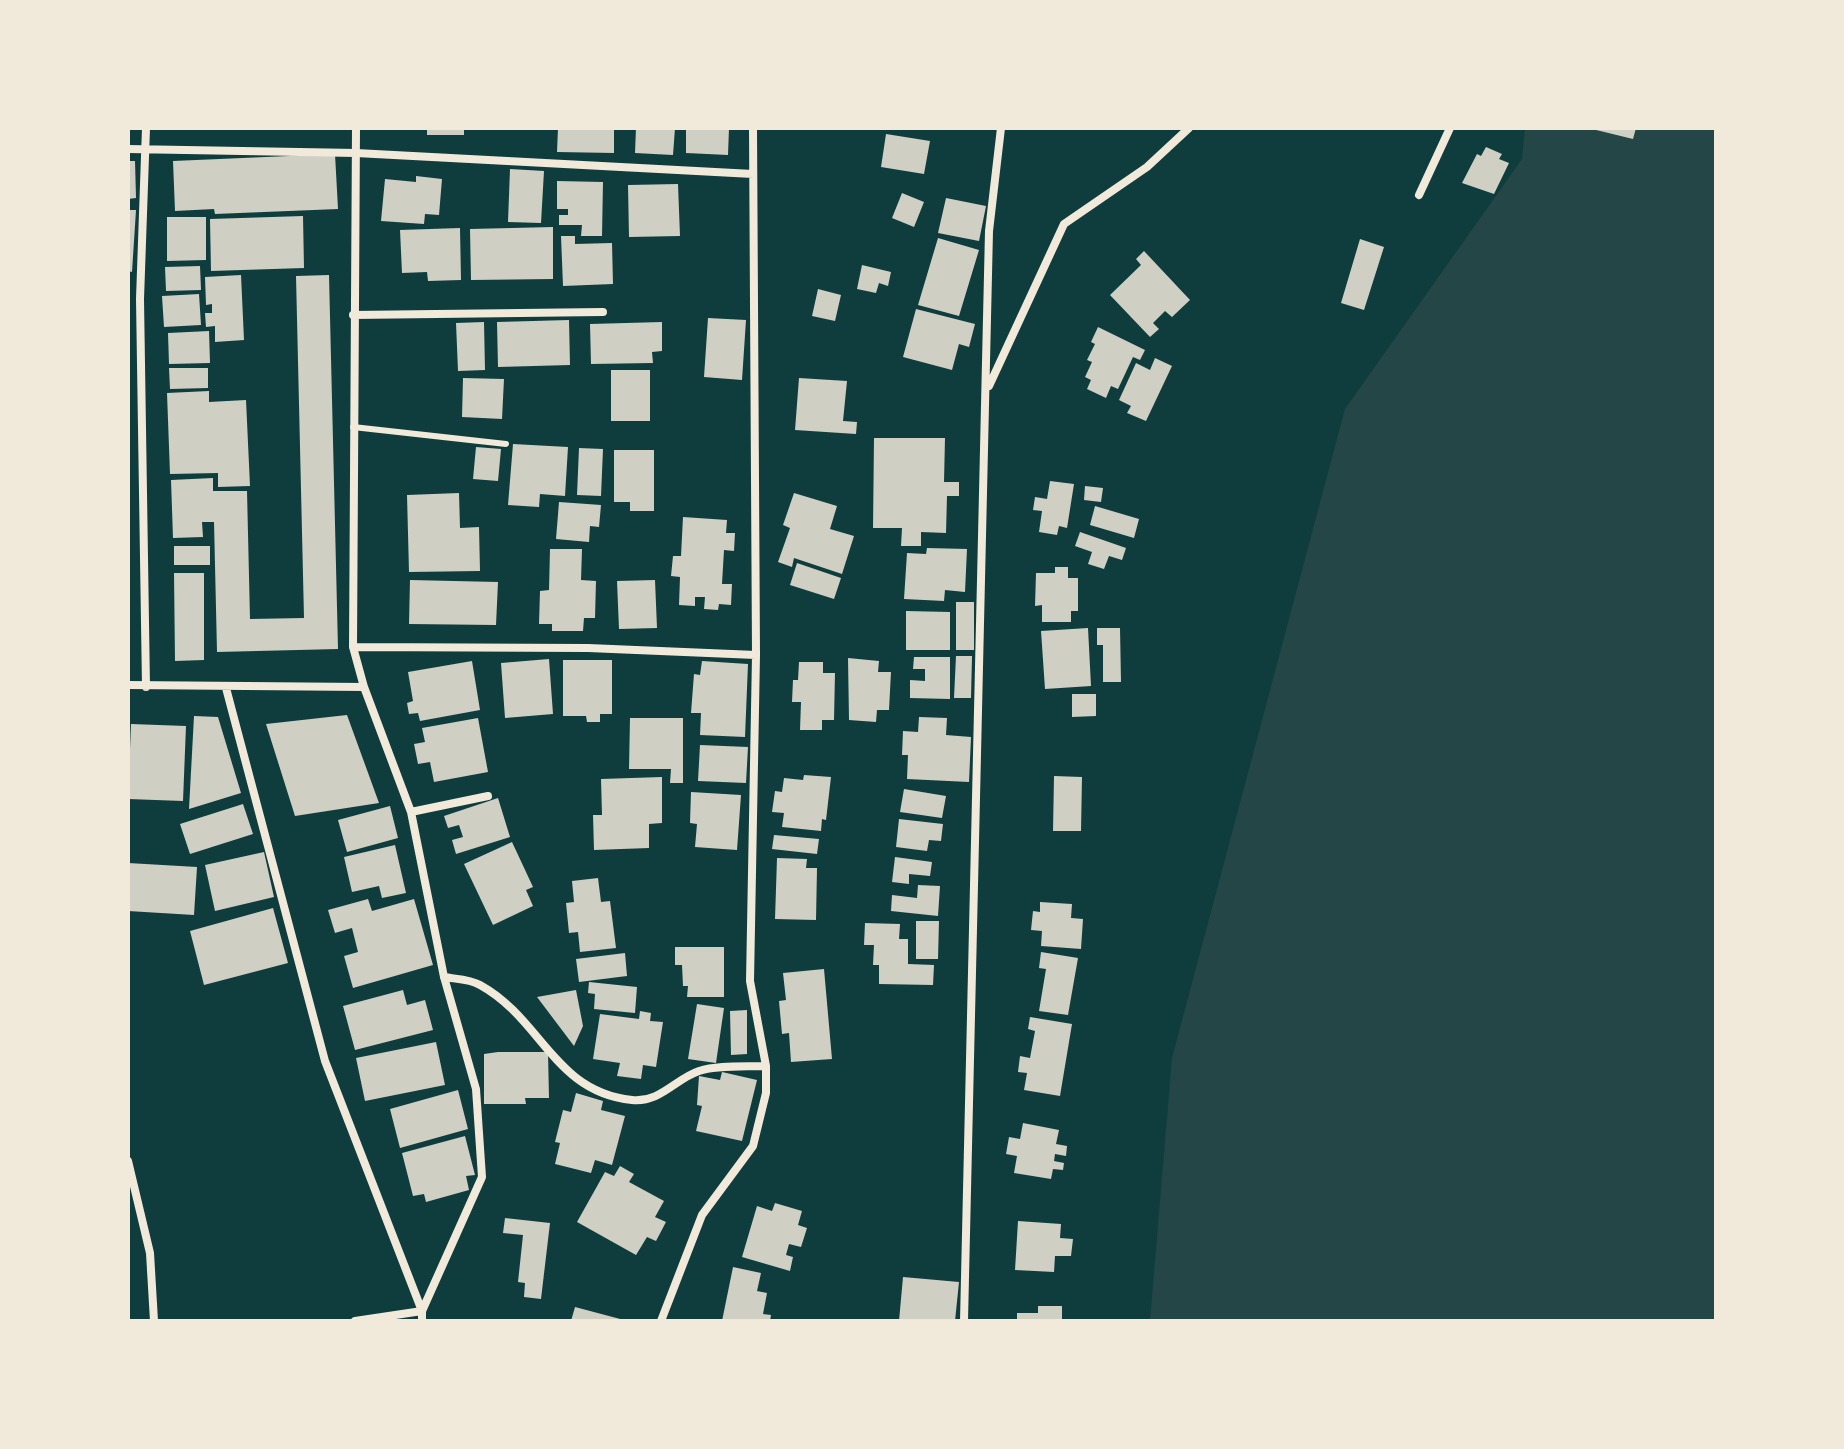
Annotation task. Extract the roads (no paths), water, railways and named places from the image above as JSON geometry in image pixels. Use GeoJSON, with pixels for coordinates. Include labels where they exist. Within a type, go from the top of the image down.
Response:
{"type":"FeatureCollection","features":[{"type":"Feature","properties":{"kind":"street"},"geometry":{"type":"LineString","coordinates":[[146,128],[140,299],[146,687]]}},
{"type":"Feature","properties":{"kind":"street"},"geometry":{"type":"LineString","coordinates":[[356,128],[353,647],[364,687],[411,812],[444,977],[476,1089],[482,1177],[422,1316]]}},
{"type":"Feature","properties":{"kind":"street"},"geometry":{"type":"LineString","coordinates":[[661,1321],[702,1215],[753,1146],[766,1093],[766,1066],[750,981],[756,655],[753,128]]}},
{"type":"Feature","properties":{"kind":"street"},"geometry":{"type":"LineString","coordinates":[[964,1321],[989,231],[1001,128]]}},
{"type":"Feature","properties":{"kind":"street"},"geometry":{"type":"LineString","coordinates":[[987,390],[1064,224],[1147,167],[1189,128]]}},
{"type":"Feature","properties":{"kind":"street"},"geometry":{"type":"LineString","coordinates":[[1419,195],[1450,128]]}},
{"type":"Feature","properties":{"kind":"street"},"geometry":{"type":"LineString","coordinates":[[128,149],[356,153],[753,174]]}},
{"type":"Feature","properties":{"kind":"street"},"geometry":{"type":"LineString","coordinates":[[128,300],[140,299]]}},
{"type":"Feature","properties":{"kind":"street"},"geometry":{"type":"LineString","coordinates":[[353,315],[603,312]]}},
{"type":"Feature","properties":{"kind":"street"},"geometry":{"type":"LineString","coordinates":[[353,647],[588,648],[756,655]]}},
{"type":"Feature","properties":{"kind":"street"},"geometry":{"type":"LineString","coordinates":[[128,685],[364,687]]}},
{"type":"Feature","properties":{"kind":"street"},"geometry":{"type":"LineString","coordinates":[[226,688],[325,1061],[422,1316]]}},
{"type":"Feature","properties":{"kind":"street"},"geometry":{"type":"LineString","coordinates":[[411,812],[488,796]]}},
{"type":"Feature","properties":{"kind":"street"},"geometry":{"type":"LineString","coordinates":[[444,977],[477,983],[514,1009],[572,1078],[621,1097],[634,1100],[664,1094],[699,1071],[766,1066]]}},
{"type":"Feature","properties":{"kind":"street"},"geometry":{"type":"LineString","coordinates":[[128,1161],[150,1253],[154,1321]]}},
{"type":"Feature","properties":{"kind":"street"},"geometry":{"type":"LineString","coordinates":[[355,1321],[422,1316]]}},
{"type":"Feature","properties":{"kind":"lane"},"geometry":{"type":"LineString","coordinates":[[353,427],[506,444]]}}]}
